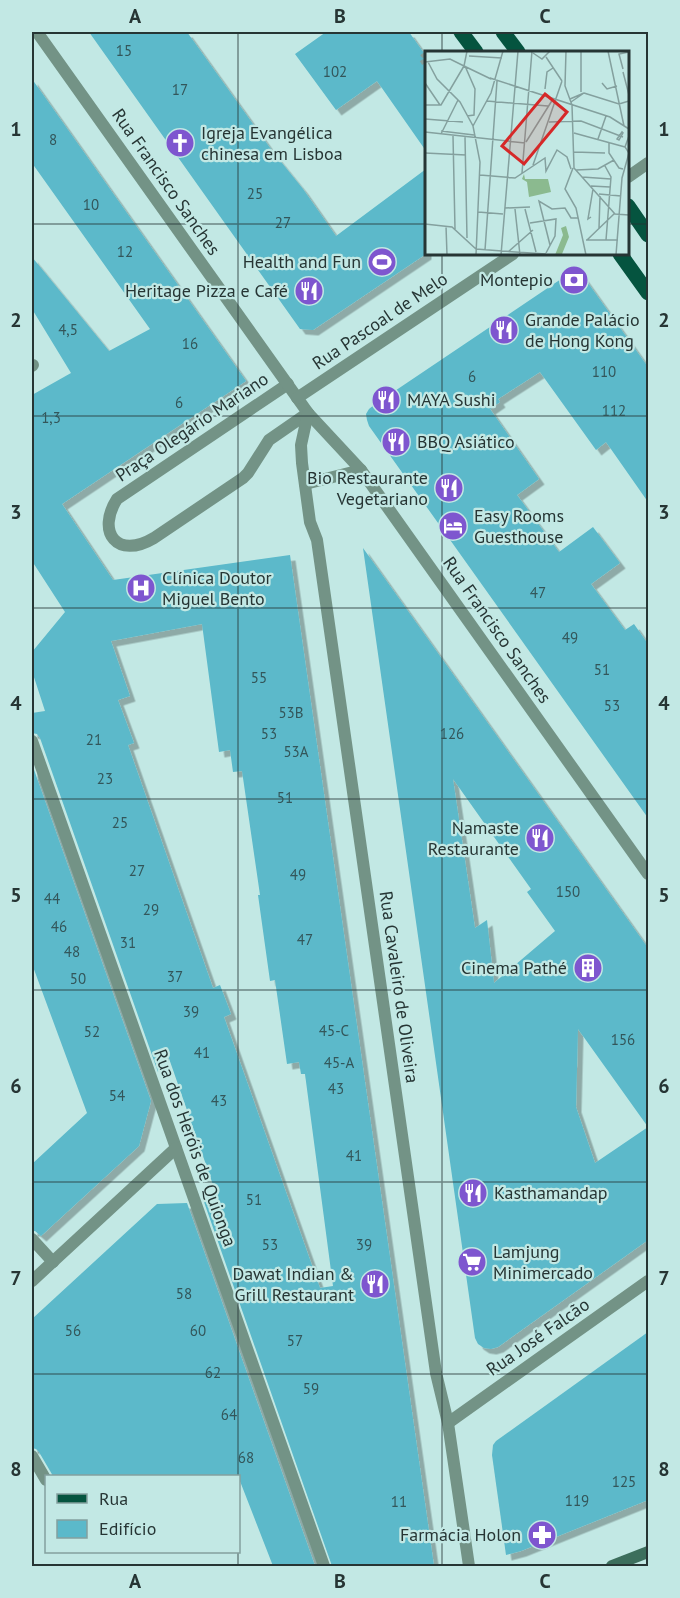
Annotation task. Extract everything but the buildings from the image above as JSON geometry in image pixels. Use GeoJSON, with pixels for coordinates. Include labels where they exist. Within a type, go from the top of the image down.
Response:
{"type":"FeatureCollection","features":[{"type":"Feature","properties":{"kind":"main road"},"geometry":{"type":"LineString","coordinates":[[461,32],[475,51]]}},
{"type":"Feature","properties":{"kind":"main road"},"geometry":{"type":"LineString","coordinates":[[503,32],[517,51]]}},
{"type":"Feature","properties":{"kind":"main road"},"geometry":{"type":"LineString","coordinates":[[629,209],[648,235]]}},
{"type":"Feature","properties":{"kind":"main road"},"geometry":{"type":"LineString","coordinates":[[621,255],[648,293]]}},
{"type":"Feature","properties":{"kind":"main road"},"geometry":{"type":"LineString","coordinates":[[612,1566],[648,1552]]}},
{"type":"Feature","properties":{"kind":"street","name":"Rua Francisco Sanches"},"geometry":{"type":"LineString","coordinates":[[37,32],[308,413],[361,470],[648,874]]}},
{"type":"Feature","properties":{"kind":"street"},"geometry":{"type":"LineString","coordinates":[[629,176],[648,163]]}},
{"type":"Feature","properties":{"kind":"street","name":"Rua Pascoal de Melo"},"geometry":{"type":"LineString","coordinates":[[297,398],[512,255]]}},
{"type":"Feature","properties":{"kind":"street","name":"Praça Olegário Mariano"},"geometry":{"type":"LineString","coordinates":[[288,384],[117,499],[111,509],[109,521],[112,537],[118,543],[132,547],[145,544],[243,478],[269,440],[308,413]]}},
{"type":"Feature","properties":{"kind":"street","name":"Rua Cavaleiro de Oliveira"},"geometry":{"type":"LineString","coordinates":[[308,413],[301,445],[304,484],[310,522],[317,540],[436,1373],[448,1423],[469,1566]]}},
{"type":"Feature","properties":{"kind":"street"},"geometry":{"type":"LineString","coordinates":[[304,484],[361,470]]}},
{"type":"Feature","properties":{"kind":"street","name":"Rua dos Heróis de Quionga"},"geometry":{"type":"LineString","coordinates":[[32,741],[324,1566]]}},
{"type":"Feature","properties":{"kind":"street"},"geometry":{"type":"LineString","coordinates":[[32,1281],[176,1148]]}},
{"type":"Feature","properties":{"kind":"street"},"geometry":{"type":"LineString","coordinates":[[32,1239],[53,1262]]}},
{"type":"Feature","properties":{"kind":"street","name":"Rua José Falcão"},"geometry":{"type":"LineString","coordinates":[[448,1423],[648,1281]]}},
{"type":"Feature","properties":{"kind":"street"},"geometry":{"type":"LineString","coordinates":[[32,1456],[45,1478]]}},
{"type":"Feature","properties":{"kind":"path"},"geometry":{"type":"LineString","coordinates":[[425,54],[420,58],[425,66]]}},
{"type":"Feature","properties":{"kind":"place","name":"Igreja Evangélica chinesa em Lisboa"},"geometry":{"type":"Point","coordinates":[180,143]}},
{"type":"Feature","properties":{"kind":"place","name":"Health and Fun"},"geometry":{"type":"Point","coordinates":[382,262]}},
{"type":"Feature","properties":{"kind":"place","name":"Montepio"},"geometry":{"type":"Point","coordinates":[574,280]}},
{"type":"Feature","properties":{"kind":"place","name":"Heritage Pizza e Café"},"geometry":{"type":"Point","coordinates":[309,291]}},
{"type":"Feature","properties":{"kind":"place","name":"Grande Palácio de Hong Kong"},"geometry":{"type":"Point","coordinates":[504,330]}},
{"type":"Feature","properties":{"kind":"place","name":"MAYA Sushi"},"geometry":{"type":"Point","coordinates":[386,400]}},
{"type":"Feature","properties":{"kind":"place","name":"BBQ Asiático"},"geometry":{"type":"Point","coordinates":[396,442]}},
{"type":"Feature","properties":{"kind":"place","name":"Bio Restaurante Vegetariano"},"geometry":{"type":"Point","coordinates":[449,488]}},
{"type":"Feature","properties":{"kind":"place","name":"Easy Rooms Guesthouse"},"geometry":{"type":"Point","coordinates":[453,526]}},
{"type":"Feature","properties":{"kind":"place","name":"Clínica Doutor Miguel Bento"},"geometry":{"type":"Point","coordinates":[141,588]}},
{"type":"Feature","properties":{"kind":"place","name":"Namaste Restaurante"},"geometry":{"type":"Point","coordinates":[540,838]}},
{"type":"Feature","properties":{"kind":"place","name":"Cinema Pathé"},"geometry":{"type":"Point","coordinates":[588,968]}},
{"type":"Feature","properties":{"kind":"place","name":"Kasthamandap"},"geometry":{"type":"Point","coordinates":[473,1193]}},
{"type":"Feature","properties":{"kind":"place","name":"Lamjung Minimercado"},"geometry":{"type":"Point","coordinates":[472,1262]}},
{"type":"Feature","properties":{"kind":"place","name":"Dawat Indian & Grill Restaurant"},"geometry":{"type":"Point","coordinates":[375,1284]}},
{"type":"Feature","properties":{"kind":"place","name":"Farmácia Holon"},"geometry":{"type":"Point","coordinates":[542,1535]}}]}
